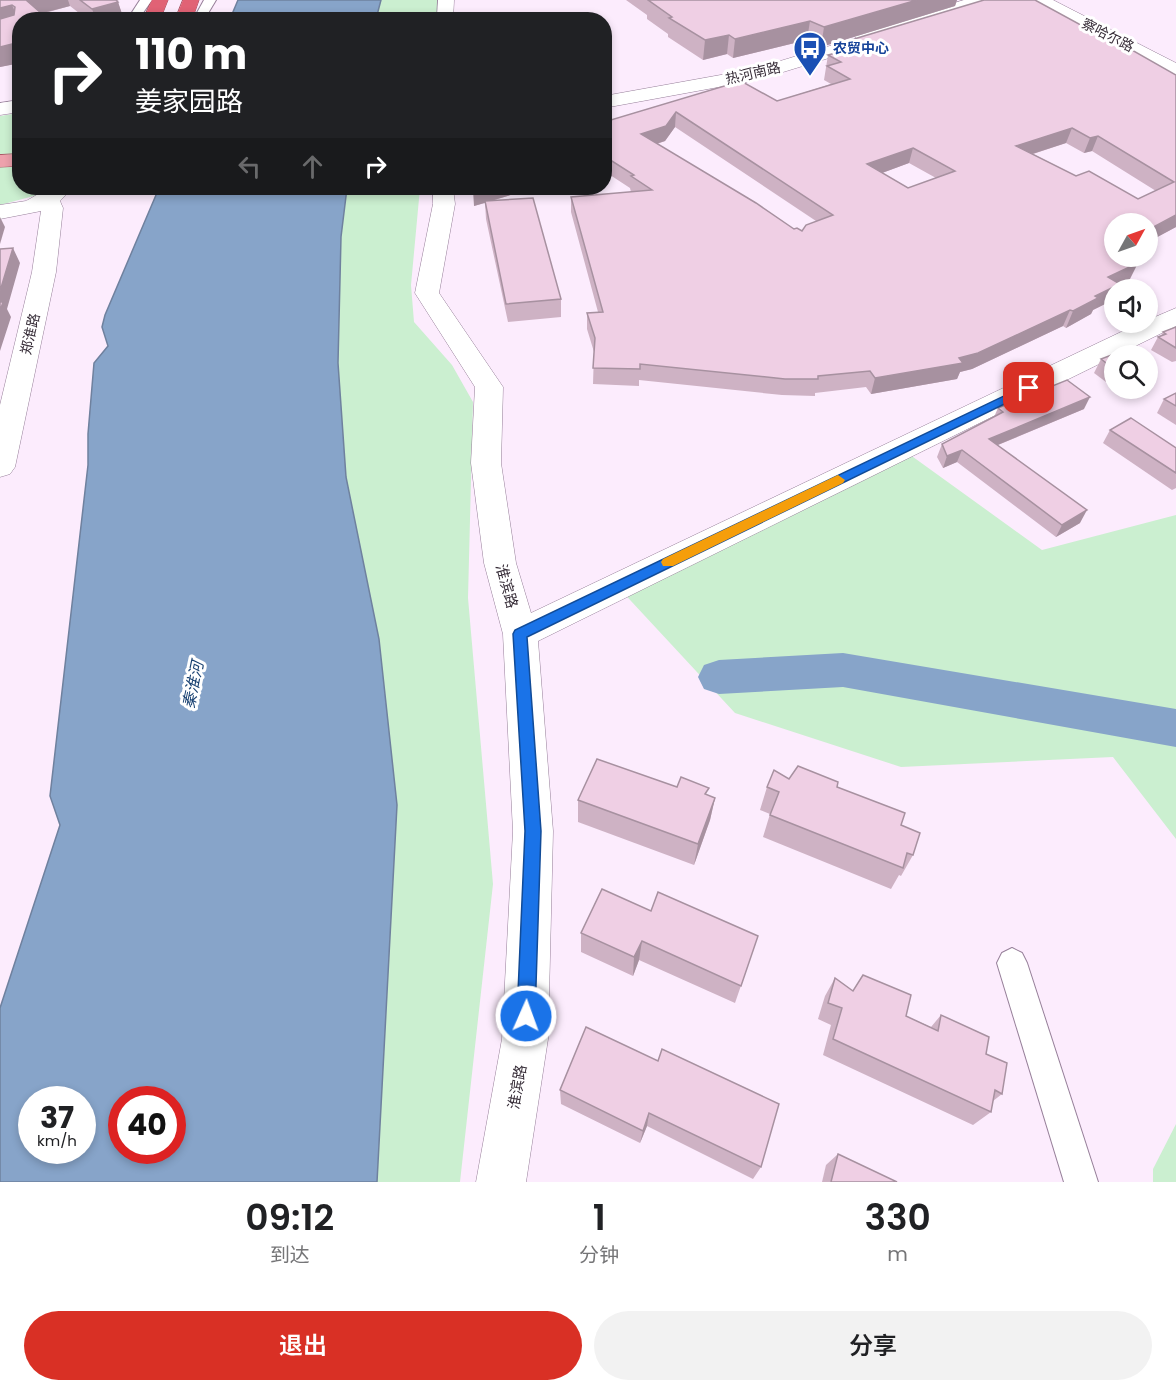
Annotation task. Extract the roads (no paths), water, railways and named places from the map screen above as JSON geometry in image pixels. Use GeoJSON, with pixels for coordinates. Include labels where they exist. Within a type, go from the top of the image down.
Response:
{"type":"FeatureCollection","features":[{"type":"Feature","properties":{"kind":"street","name":"热河南路"},"geometry":{"type":"LineString","coordinates":[[612,94],[751,70],[981,0]]}},
{"type":"Feature","properties":{"kind":"street","name":"热河南路"},"geometry":{"type":"LineString","coordinates":[[612,101],[757,74],[1001,0]]}},
{"type":"Feature","properties":{"kind":"street","name":"察哈尔路"},"geometry":{"type":"LineString","coordinates":[[1027,0],[1176,79]]}},
{"type":"Feature","properties":{"kind":"street","name":"察哈尔路"},"geometry":{"type":"LineString","coordinates":[[1040,0],[1176,70]]}},
{"type":"Feature","properties":{"kind":"street"},"geometry":{"type":"LineString","coordinates":[[659,111],[757,74]]}},
{"type":"Feature","properties":{"kind":"street"},"geometry":{"type":"LineString","coordinates":[[0,212],[24,208],[53,195]]}},
{"type":"Feature","properties":{"kind":"street","name":"郑淮路"},"geometry":{"type":"LineString","coordinates":[[0,467],[44,272],[55,195]]}},
{"type":"Feature","properties":{"kind":"street","name":"淮滨路"},"geometry":{"type":"LineString","coordinates":[[444,195],[427,293],[489,387],[486,463],[500,564],[520,634],[533,831],[525,1039],[501,1182]]}},
{"type":"Feature","properties":{"kind":"street"},"geometry":{"type":"LineString","coordinates":[[520,634],[1176,316]]}},
{"type":"Feature","properties":{"kind":"street"},"geometry":{"type":"LineString","coordinates":[[1012,963],[1081,1182]]}},
{"type":"Feature","properties":{"kind":"water"},"geometry":{"type":"Polygon","coordinates":[[[238,0],[381,0],[378,12],[233,12],[238,0]]]}},
{"type":"Feature","properties":{"kind":"water","name":"秦淮河"},"geometry":{"type":"Polygon","coordinates":[[[156,195],[346,195],[341,237],[338,363],[346,477],[379,639],[397,805],[377,1182],[0,1182],[0,1008],[60,825],[50,796],[88,465],[88,434],[94,363],[108,346],[102,327],[105,315],[156,195]]]}},
{"type":"Feature","properties":{"kind":"waterway"},"geometry":{"type":"LineString","coordinates":[[719,677],[843,670],[1176,728]]}},
{"type":"Feature","properties":{"kind":"place","name":"农贸中心"},"geometry":{"type":"Point","coordinates":[810,77]}}]}
